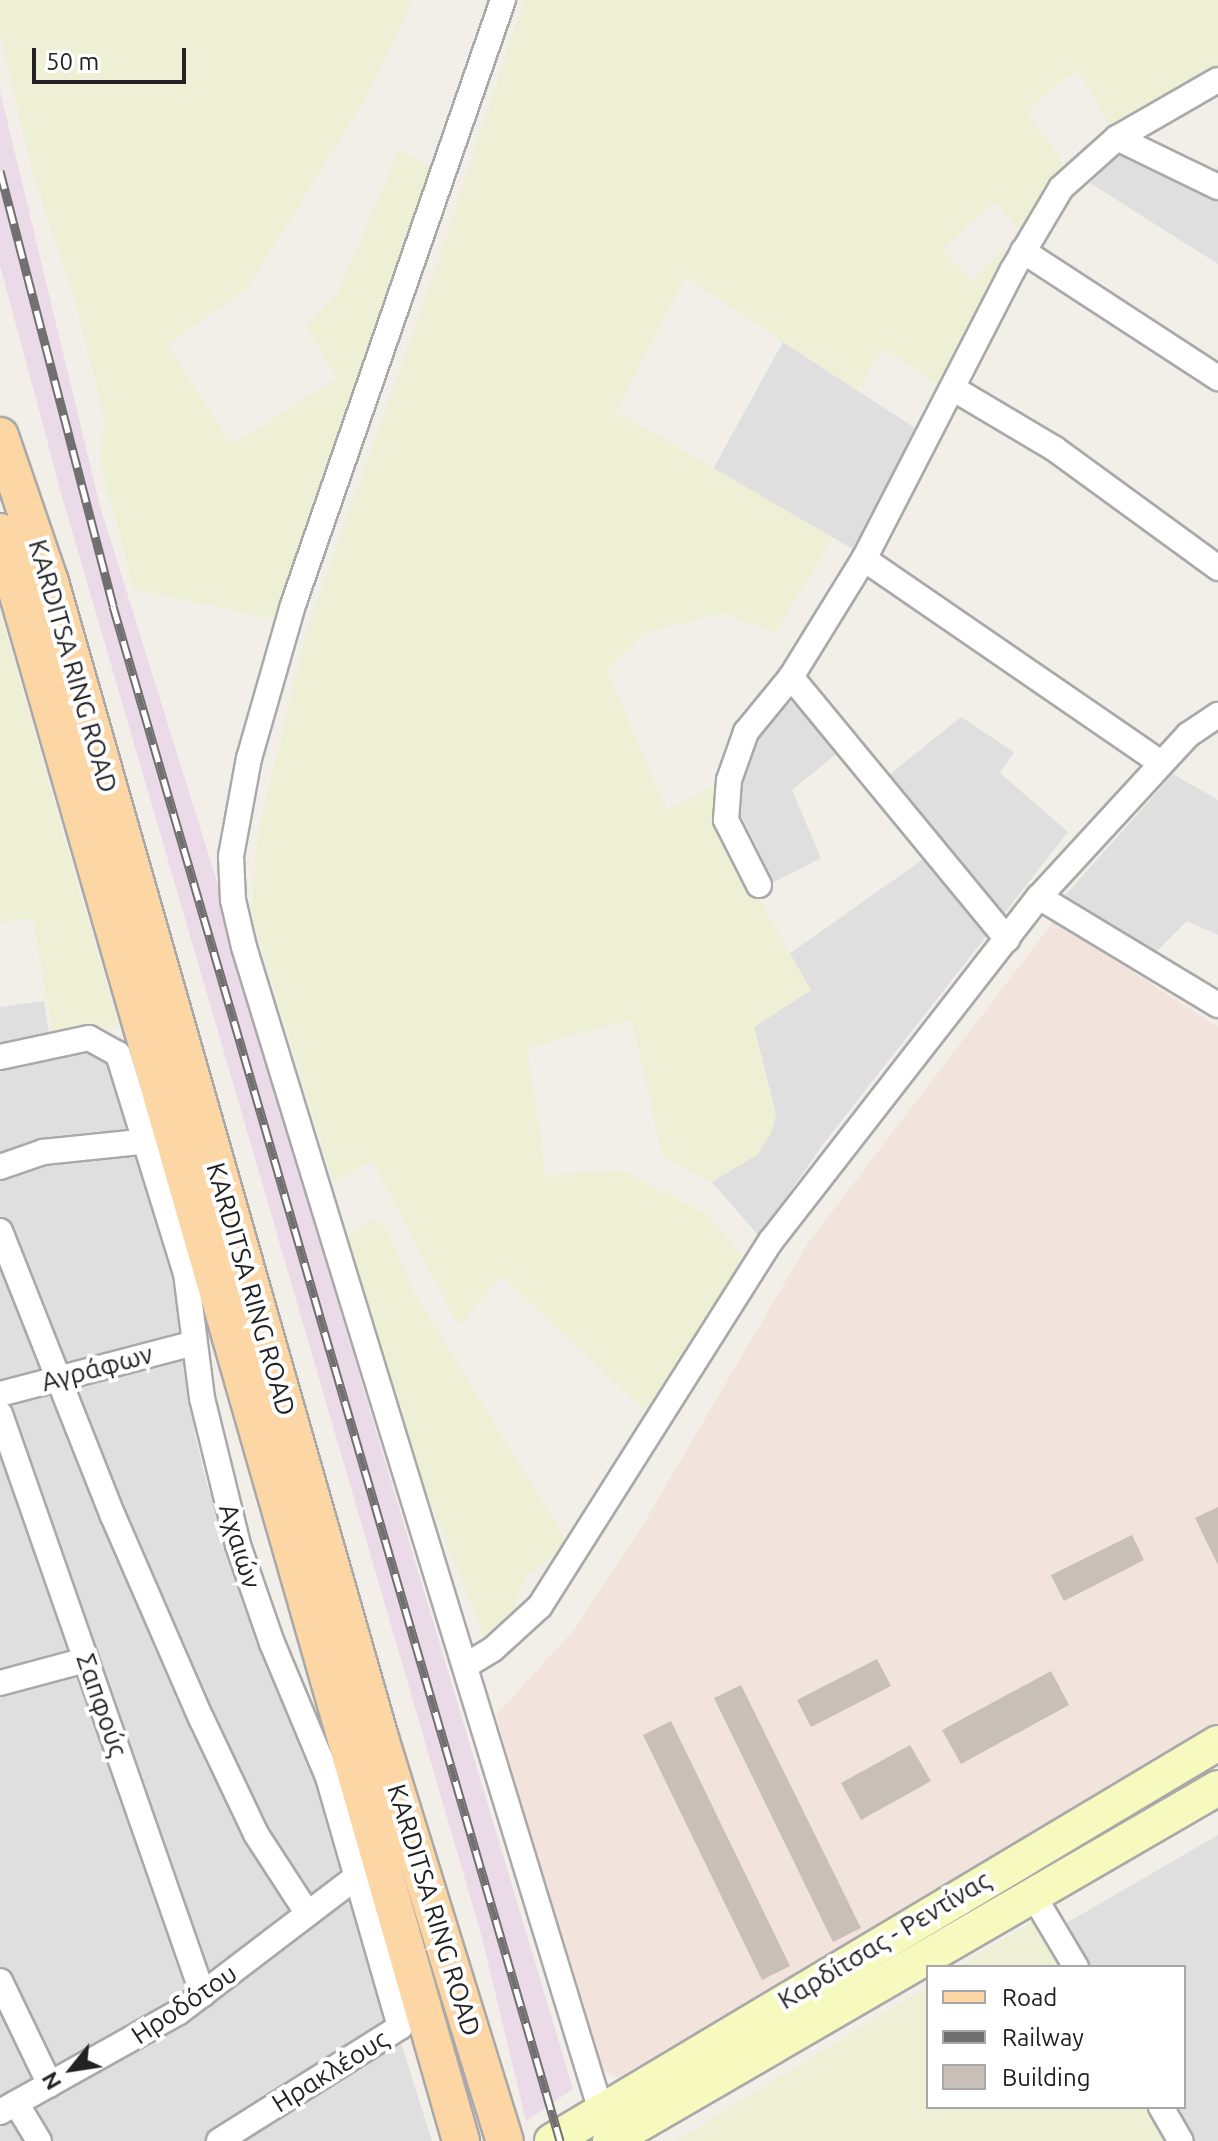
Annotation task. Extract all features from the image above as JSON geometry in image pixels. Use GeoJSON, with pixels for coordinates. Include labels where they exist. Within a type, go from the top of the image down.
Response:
{"type":"FeatureCollection","features":[{"type":"Feature","properties":{"kind":"main road","name":"KARDITSA RING ROAD"},"geometry":{"type":"LineString","coordinates":[[0,436],[36,537],[380,1738],[505,2141]]}},
{"type":"Feature","properties":{"kind":"main road","name":"KARDITSA RING ROAD"},"geometry":{"type":"LineString","coordinates":[[0,532],[461,2141]]}},
{"type":"Feature","properties":{"kind":"main road","name":"Καρδίτσας - Ρεντίνας"},"geometry":{"type":"LineString","coordinates":[[606,2126],[885,1938],[1218,1743]]}},
{"type":"Feature","properties":{"kind":"main road","name":"Καρδίτσας - Ρεντίνας"},"geometry":{"type":"LineString","coordinates":[[552,2141],[606,2126],[903,1968],[1218,1788]]}},
{"type":"Feature","properties":{"kind":"main road"},"geometry":{"type":"LineString","coordinates":[[885,1938],[903,1968]]}},
{"type":"Feature","properties":{"kind":"street"},"geometry":{"type":"LineString","coordinates":[[503,0],[288,620],[249,758],[231,856],[233,900],[244,947],[606,2126]]}},
{"type":"Feature","properties":{"kind":"street"},"geometry":{"type":"LineString","coordinates":[[759,885],[726,820],[729,780],[746,732],[791,677],[864,559],[1023,251],[1061,188],[1117,138],[1218,80]]}},
{"type":"Feature","properties":{"kind":"street"},"geometry":{"type":"LineString","coordinates":[[1117,138],[1218,187]]}},
{"type":"Feature","properties":{"kind":"street"},"geometry":{"type":"LineString","coordinates":[[1023,251],[1218,378]]}},
{"type":"Feature","properties":{"kind":"street"},"geometry":{"type":"LineString","coordinates":[[954,389],[1055,449],[1218,568]]}},
{"type":"Feature","properties":{"kind":"street"},"geometry":{"type":"LineString","coordinates":[[864,559],[1161,763]]}},
{"type":"Feature","properties":{"kind":"street"},"geometry":{"type":"LineString","coordinates":[[791,677],[1007,939]]}},
{"type":"Feature","properties":{"kind":"street"},"geometry":{"type":"LineString","coordinates":[[465,1666],[492,1650],[540,1606],[771,1241],[1039,897],[1161,763],[1218,715]]}},
{"type":"Feature","properties":{"kind":"street"},"geometry":{"type":"LineString","coordinates":[[1039,897],[1218,1005]]}},
{"type":"Feature","properties":{"kind":"street","name":"Αχαιών"},"geometry":{"type":"LineString","coordinates":[[0,1057],[89,1038],[118,1054],[149,1141],[186,1273],[202,1398],[238,1545],[272,1643],[328,1777],[400,2027]]}},
{"type":"Feature","properties":{"kind":"street"},"geometry":{"type":"LineString","coordinates":[[0,1167],[43,1152],[149,1141]]}},
{"type":"Feature","properties":{"kind":"street"},"geometry":{"type":"LineString","coordinates":[[0,1231],[57,1379],[236,1795],[308,1914]]}},
{"type":"Feature","properties":{"kind":"street","name":"Αγράφων"},"geometry":{"type":"LineString","coordinates":[[0,1394],[194,1343]]}},
{"type":"Feature","properties":{"kind":"street","name":"Σαπφούς"},"geometry":{"type":"LineString","coordinates":[[0,1414],[203,1995]]}},
{"type":"Feature","properties":{"kind":"street"},"geometry":{"type":"LineString","coordinates":[[0,1683],[86,1660]]}},
{"type":"Feature","properties":{"kind":"street","name":"Ηροδότου"},"geometry":{"type":"LineString","coordinates":[[8,2108],[203,1995],[355,1878]]}},
{"type":"Feature","properties":{"kind":"street"},"geometry":{"type":"LineString","coordinates":[[1033,1895],[1075,1965]]}},
{"type":"Feature","properties":{"kind":"street"},"geometry":{"type":"LineString","coordinates":[[0,1981],[50,2085]]}},
{"type":"Feature","properties":{"kind":"street","name":"Ηρακλέους"},"geometry":{"type":"LineString","coordinates":[[219,2141],[400,2027]]}},
{"type":"Feature","properties":{"kind":"street"},"geometry":{"type":"LineString","coordinates":[[8,2108],[39,2141]]}},
{"type":"Feature","properties":{"kind":"street"},"geometry":{"type":"LineString","coordinates":[[1162,2109],[1181,2141]]}},
{"type":"Feature","properties":{"kind":"shaded area"},"geometry":{"type":"Polygon","coordinates":[[[0,91],[100,506],[236,943],[298,1170],[573,2089],[526,2121],[481,1934],[63,500],[0,265],[0,91]]]}},
{"type":"Feature","properties":{"kind":"shaded area"},"geometry":{"type":"Polygon","coordinates":[[[1123,149],[1207,189],[1218,166],[1218,264],[1090,183],[1123,149]]]}},
{"type":"Feature","properties":{"kind":"shaded area"},"geometry":{"type":"Polygon","coordinates":[[[783,342],[918,430],[853,549],[713,469],[783,342]]]}},
{"type":"Feature","properties":{"kind":"shaded area"},"geometry":{"type":"Polygon","coordinates":[[[797,697],[840,751],[792,790],[821,858],[774,882],[735,803],[751,737],[797,697]]]}},
{"type":"Feature","properties":{"kind":"shaded area"},"geometry":{"type":"Polygon","coordinates":[[[961,717],[1014,752],[1000,773],[1068,832],[823,1144],[759,1236],[712,1182],[758,1154],[776,1115],[754,1027],[811,990],[789,954],[946,843],[890,774],[961,717]]]}},
{"type":"Feature","properties":{"kind":"shaded area"},"geometry":{"type":"Polygon","coordinates":[[[1173,774],[1218,800],[1218,935],[1187,921],[1153,955],[1063,898],[1173,774]]]}},
{"type":"Feature","properties":{"kind":"shaded area"},"geometry":{"type":"Polygon","coordinates":[[[1054,921],[1218,1027],[1218,1726],[620,2079],[595,2066],[496,1715],[574,1630],[641,1528],[808,1243],[1054,921]]]}},
{"type":"Feature","properties":{"kind":"shaded area"},"geometry":{"type":"Polygon","coordinates":[[[44,1001],[53,1059],[110,1046],[176,1277],[195,1435],[207,1485],[304,1736],[432,2141],[0,2141],[0,1007],[44,1001]]]}},
{"type":"Feature","properties":{"kind":"shaded area"},"geometry":{"type":"Polygon","coordinates":[[[1218,1835],[1218,2141],[1192,2141],[1173,2109],[1186,2109],[1186,1965],[1087,1965],[1063,1925],[1218,1835]]]}},
{"type":"Feature","properties":{"kind":"green space"},"geometry":{"type":"Polygon","coordinates":[[[0,0],[413,0],[364,101],[248,287],[168,345],[231,445],[337,378],[306,326],[338,293],[399,150],[437,170],[273,619],[133,589],[101,463],[103,415],[78,311],[33,173],[0,35],[0,0]]]}},
{"type":"Feature","properties":{"kind":"green space"},"geometry":{"type":"Polygon","coordinates":[[[524,0],[1218,0],[1218,67],[1113,130],[1077,69],[1026,111],[1066,167],[1022,232],[994,201],[943,249],[972,281],[1005,247],[1012,253],[946,390],[884,348],[857,390],[686,277],[616,411],[833,538],[775,632],[721,613],[646,633],[607,670],[667,810],[721,782],[752,887],[811,990],[754,1027],[776,1115],[771,1133],[758,1154],[712,1182],[663,1156],[631,1020],[527,1048],[546,1175],[621,1170],[707,1214],[743,1257],[648,1413],[501,1276],[459,1326],[372,1161],[333,1182],[251,912],[257,839],[307,629],[435,271],[524,0]]]}},
{"type":"Feature","properties":{"kind":"green space"},"geometry":{"type":"Polygon","coordinates":[[[0,611],[119,1025],[53,1038],[33,919],[0,923],[0,611]]]}},
{"type":"Feature","properties":{"kind":"green space"},"geometry":{"type":"Polygon","coordinates":[[[374,1219],[386,1228],[414,1292],[568,1543],[525,1578],[515,1602],[522,1618],[486,1641],[411,1455],[348,1235],[374,1219]]]}},
{"type":"Feature","properties":{"kind":"green space"},"geometry":{"type":"Polygon","coordinates":[[[1034,1920],[1062,1965],[961,1965],[1034,1920]]]}},
{"type":"Feature","properties":{"kind":"green space"},"geometry":{"type":"Polygon","coordinates":[[[926,1987],[926,2109],[1149,2109],[1169,2141],[675,2141],[926,1987]]]}},
{"type":"Feature","properties":{"kind":"building"},"geometry":{"type":"Polygon","coordinates":[[[1218,1507],[1218,1565],[1195,1518],[1218,1507]]]}},
{"type":"Feature","properties":{"kind":"building"},"geometry":{"type":"Polygon","coordinates":[[[1132,1535],[1144,1560],[1064,1601],[1051,1575],[1132,1535]]]}},
{"type":"Feature","properties":{"kind":"building"},"geometry":{"type":"Polygon","coordinates":[[[877,1659],[891,1686],[811,1727],[797,1700],[877,1659]]]}},
{"type":"Feature","properties":{"kind":"building"},"geometry":{"type":"Polygon","coordinates":[[[1051,1671],[1069,1705],[961,1764],[942,1730],[1051,1671]]]}},
{"type":"Feature","properties":{"kind":"building"},"geometry":{"type":"Polygon","coordinates":[[[741,1685],[861,1928],[833,1942],[714,1698],[741,1685]]]}},
{"type":"Feature","properties":{"kind":"building"},"geometry":{"type":"Polygon","coordinates":[[[671,1721],[790,1966],[762,1980],[643,1735],[671,1721]]]}},
{"type":"Feature","properties":{"kind":"building"},"geometry":{"type":"Polygon","coordinates":[[[910,1745],[931,1781],[861,1820],[841,1783],[910,1745]]]}},
{"type":"Feature","properties":{"kind":"railway"},"geometry":{"type":"LineString","coordinates":[[0,171],[113,606],[560,2141]]}}]}
